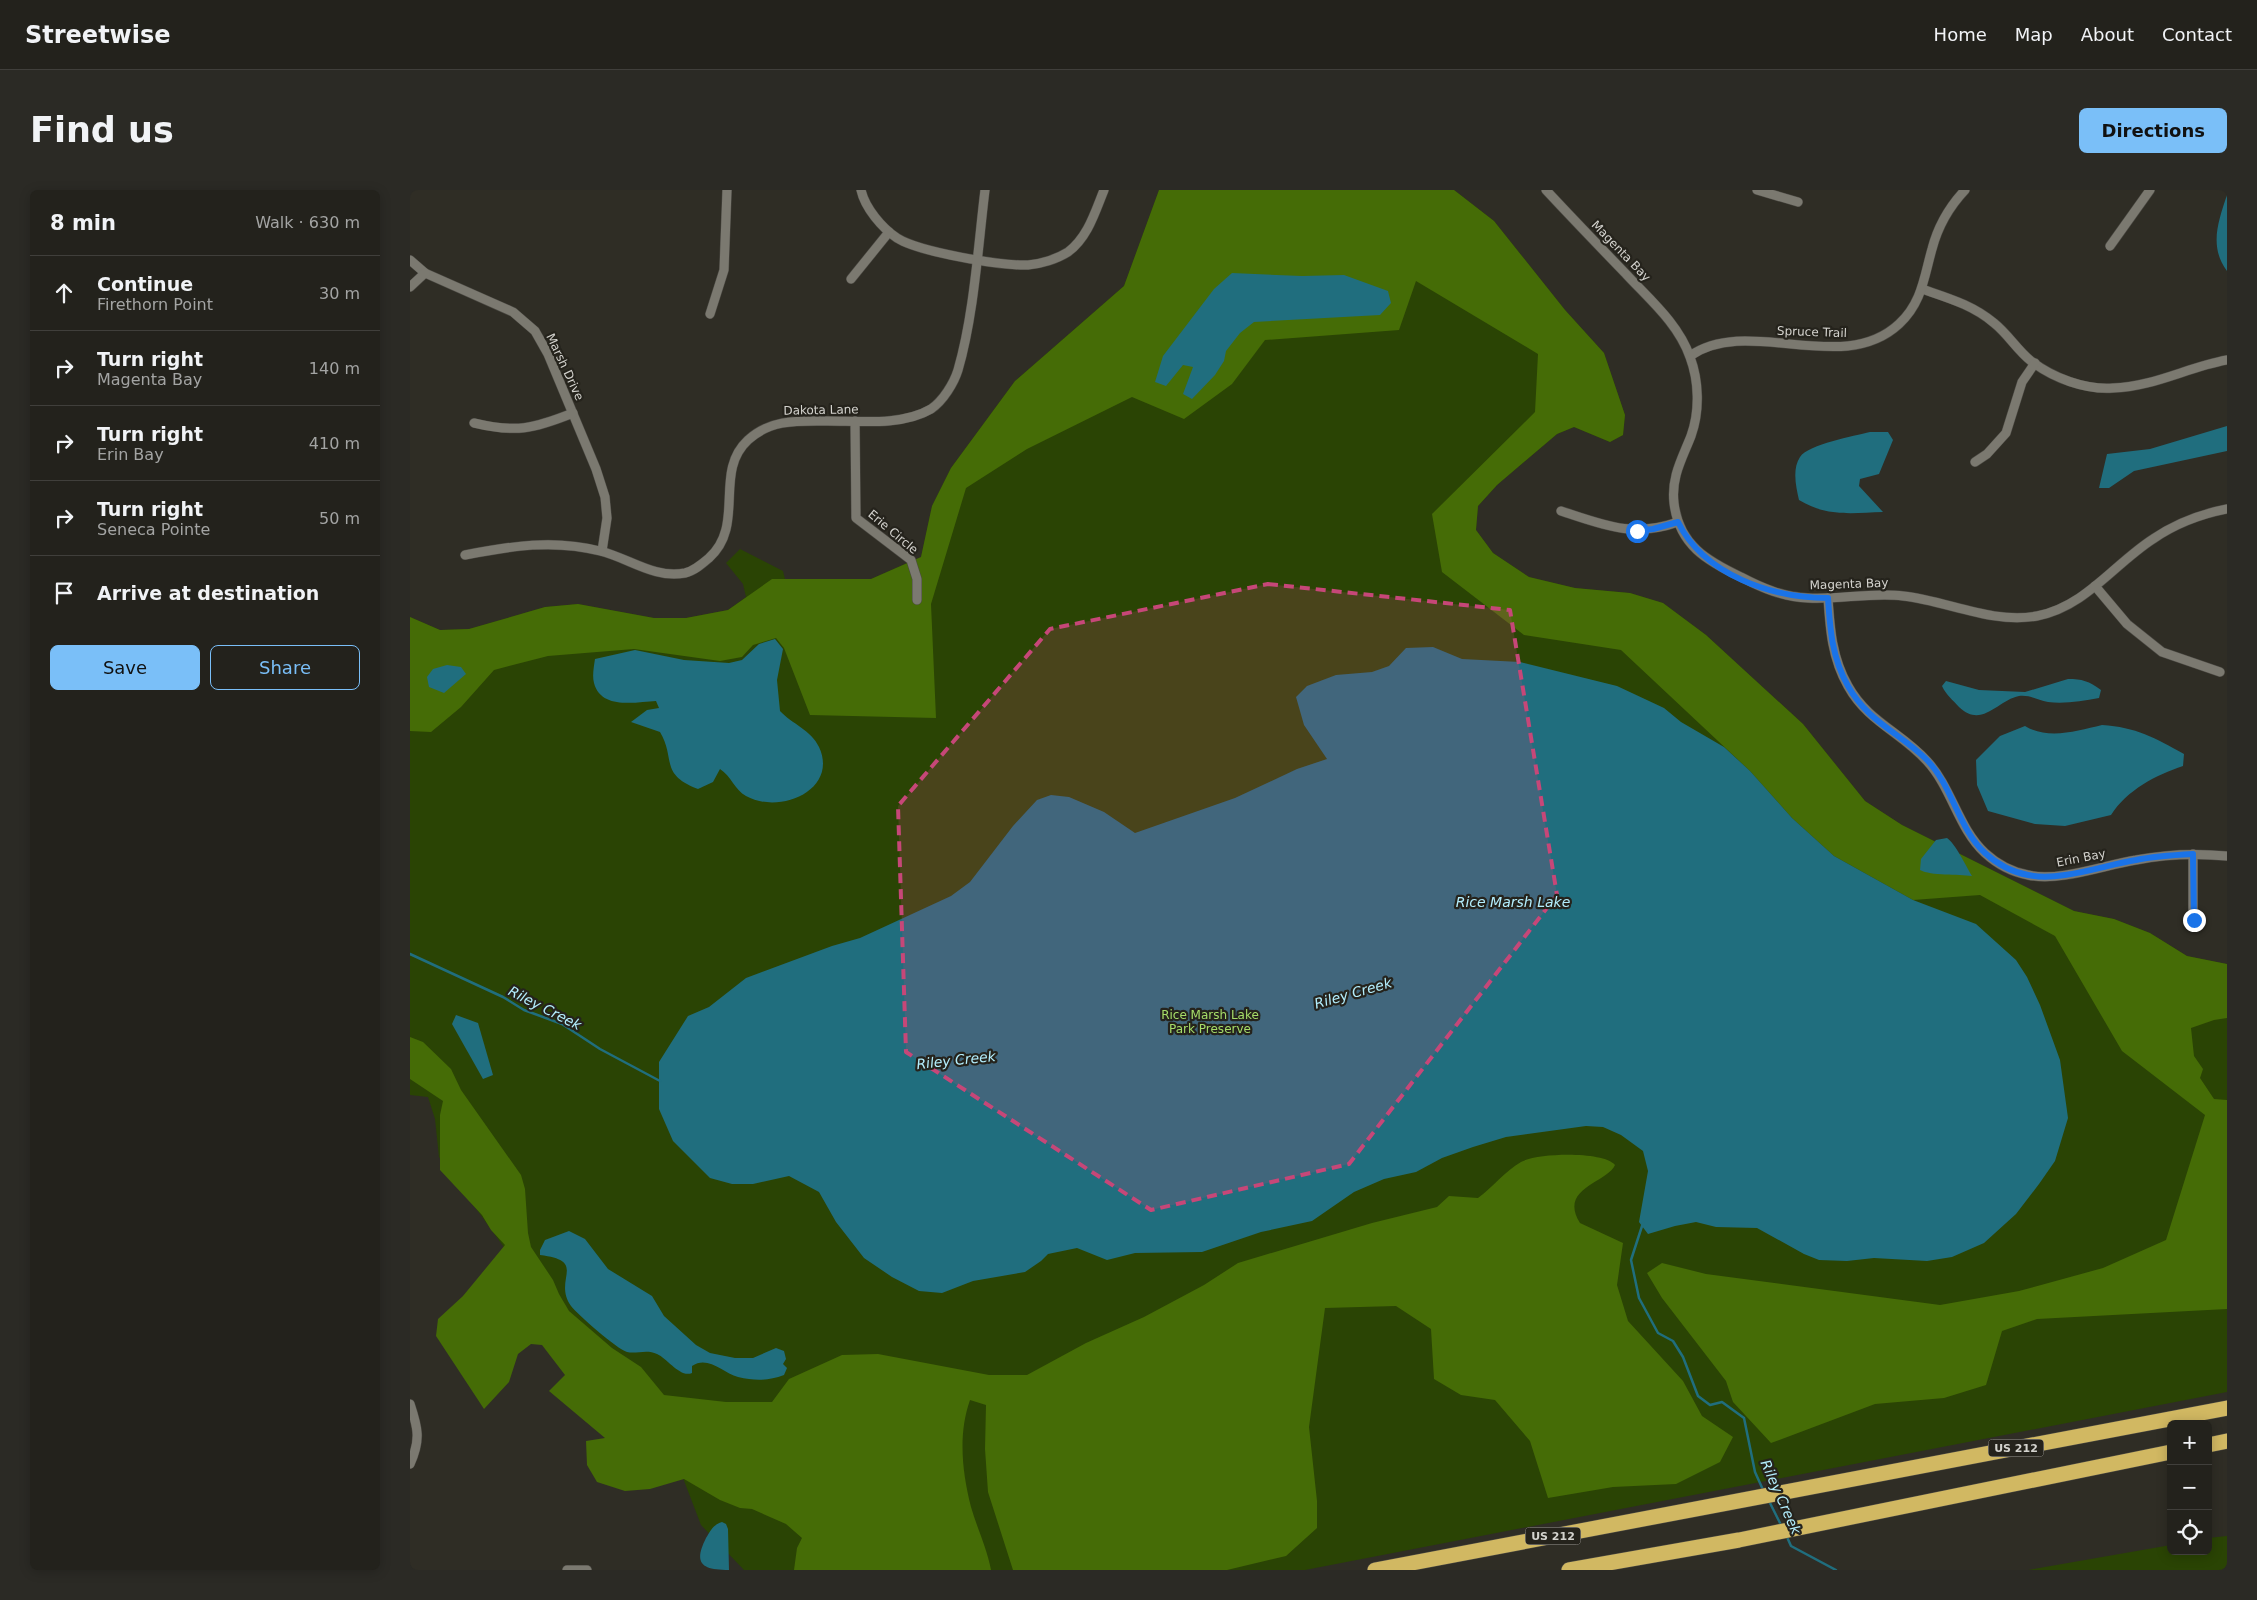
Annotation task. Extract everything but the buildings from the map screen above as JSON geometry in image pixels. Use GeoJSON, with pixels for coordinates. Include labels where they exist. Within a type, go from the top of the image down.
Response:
{"type":"FeatureCollection","features":[{"type":"Feature","properties":{"kind":"highway","name":"US 212"},"geometry":{"type":"LineString","coordinates":[[1375,1570],[2227,1408]]}},
{"type":"Feature","properties":{"kind":"highway"},"geometry":{"type":"LineString","coordinates":[[2212,1444],[2227,1441]]}},
{"type":"Feature","properties":{"kind":"highway"},"geometry":{"type":"LineString","coordinates":[[1569,1570],[1739,1540],[2167,1453]]}},
{"type":"Feature","properties":{"kind":"street"},"geometry":{"type":"LineString","coordinates":[[710,314],[724,270],[727,190]]}},
{"type":"Feature","properties":{"kind":"street"},"geometry":{"type":"LineString","coordinates":[[860,190],[873,214],[889,232],[918,248],[1028,265],[1049,261],[1068,252],[1090,225],[1104,190]]}},
{"type":"Feature","properties":{"kind":"street","name":"Dakota Lane"},"geometry":{"type":"LineString","coordinates":[[465,555],[523,544],[560,544],[602,551],[663,574],[686,573],[701,565],[714,554],[725,538],[729,524],[728,493],[733,464],[738,450],[761,431],[786,421],[855,421],[904,418],[931,409],[947,393],[957,371],[962,353],[977,258],[984,190]]}},
{"type":"Feature","properties":{"kind":"street","name":"Magenta Bay"},"geometry":{"type":"LineString","coordinates":[[1546,190],[1664,314],[1690,356],[1697,394],[1692,433],[1675,475],[1674,503],[1678,522],[1694,548],[1706,559],[1721,568],[1774,592],[1792,597],[1901,596],[1985,614],[2021,618],[2058,610],[2074,602],[2153,538],[2196,517],[2227,509]]}},
{"type":"Feature","properties":{"kind":"street"},"geometry":{"type":"LineString","coordinates":[[1757,190],[1798,202]]}},
{"type":"Feature","properties":{"kind":"street","name":"Spruce Trail"},"geometry":{"type":"LineString","coordinates":[[1690,356],[1699,349],[1739,342],[1835,347],[1868,342],[1898,326],[1909,314],[1922,289],[1937,232],[1945,216],[1965,190]]}},
{"type":"Feature","properties":{"kind":"street"},"geometry":{"type":"LineString","coordinates":[[2110,246],[2150,190]]}},
{"type":"Feature","properties":{"kind":"street"},"geometry":{"type":"LineString","coordinates":[[851,279],[889,232]]}},
{"type":"Feature","properties":{"kind":"street","name":"Marsh Drive"},"geometry":{"type":"LineString","coordinates":[[410,260],[425,273],[513,312],[535,331],[548,354],[573,413],[604,497],[607,518],[602,551]]}},
{"type":"Feature","properties":{"kind":"street"},"geometry":{"type":"LineString","coordinates":[[410,288],[425,273]]}},
{"type":"Feature","properties":{"kind":"street"},"geometry":{"type":"LineString","coordinates":[[1922,289],[1964,304],[1979,312],[1994,323],[2034,363],[2051,374],[2091,387],[2111,389],[2152,382],[2227,360]]}},
{"type":"Feature","properties":{"kind":"street"},"geometry":{"type":"LineString","coordinates":[[1975,462],[1992,449],[2006,433],[2020,388],[2034,363]]}},
{"type":"Feature","properties":{"kind":"street"},"geometry":{"type":"LineString","coordinates":[[474,423],[514,430],[573,413]]}},
{"type":"Feature","properties":{"kind":"street","name":"Erie Circle"},"geometry":{"type":"LineString","coordinates":[[855,421],[856,518],[911,560],[917,579],[917,600]]}},
{"type":"Feature","properties":{"kind":"street"},"geometry":{"type":"LineString","coordinates":[[1561,511],[1622,530],[1653,529],[1678,522]]}},
{"type":"Feature","properties":{"kind":"street"},"geometry":{"type":"LineString","coordinates":[[2095,586],[2127,624],[2162,652],[2220,672]]}},
{"type":"Feature","properties":{"kind":"street","name":"Erin Bay"},"geometry":{"type":"LineString","coordinates":[[1828,598],[1833,649],[1839,668],[1858,703],[1872,718],[1926,760],[1948,790],[1975,842],[1999,864],[2014,872],[2046,877],[2137,859],[2193,854],[2227,856]]}},
{"type":"Feature","properties":{"kind":"street"},"geometry":{"type":"LineString","coordinates":[[2193,854],[2194,920]]}},
{"type":"Feature","properties":{"kind":"street"},"geometry":{"type":"LineString","coordinates":[[410,1404],[418,1426],[417,1448],[410,1464]]}},
{"type":"Feature","properties":{"kind":"street"},"geometry":{"type":"LineString","coordinates":[[567,1570],[587,1570]]}},
{"type":"Feature","properties":{"kind":"highlighted area"},"geometry":{"type":"Polygon","coordinates":[[[1268,584],[1510,610],[1557,895],[1349,1164],[1151,1210],[906,1052],[898,806],[1050,629],[1268,584]]]}},
{"type":"Feature","properties":{"kind":"green space","name":"Rice Marsh Lake Park Preserve"},"geometry":{"type":"Polygon","coordinates":[[[1159,190],[1454,190],[1494,221],[1565,310],[1604,353],[1625,415],[1623,435],[1610,442],[1574,427],[1557,434],[1497,485],[1478,506],[1476,530],[1493,553],[1529,577],[1575,588],[1630,593],[1663,603],[1706,635],[1803,724],[1865,801],[1902,825],[2074,911],[2114,919],[2150,933],[2187,956],[2227,964],[2227,1392],[1305,1570],[744,1570],[701,1525],[673,1452],[521,1271],[439,1157],[435,1119],[428,1097],[410,1095],[410,617],[440,630],[469,629],[545,607],[578,604],[654,618],[686,618],[728,610],[746,597],[743,584],[726,563],[740,549],[783,571],[785,579],[871,579],[921,557],[932,506],[951,468],[1015,381],[1124,286],[1159,190]]]}},
{"type":"Feature","properties":{"kind":"green space"},"geometry":{"type":"Polygon","coordinates":[[[1159,190],[1454,190],[1494,221],[1565,310],[1604,353],[1625,415],[1623,435],[1610,442],[1574,427],[1557,434],[1497,485],[1478,506],[1476,530],[1493,553],[1529,577],[1575,588],[1630,593],[1663,603],[1706,635],[1803,724],[1865,801],[1902,825],[2074,911],[2114,919],[2150,933],[2187,956],[2227,964],[2227,1018],[2214,1020],[2191,1028],[2194,1056],[2203,1069],[2200,1078],[2214,1099],[2227,1100],[2227,1309],[2037,1319],[2002,1331],[1986,1385],[1944,1398],[1875,1404],[1771,1443],[1733,1402],[1726,1381],[1662,1298],[1647,1273],[1662,1263],[1706,1274],[1940,1305],[2019,1291],[2103,1268],[2166,1240],[2205,1115],[2122,1051],[2055,936],[1980,895],[1913,900],[1834,856],[1792,818],[1750,771],[1621,650],[1524,635],[1442,572],[1432,514],[1535,412],[1538,354],[1416,281],[1399,330],[1265,340],[1232,384],[1184,419],[1132,397],[1027,449],[966,488],[931,604],[936,718],[810,715],[784,648],[776,638],[753,645],[742,657],[720,661],[634,649],[548,656],[494,670],[461,707],[431,732],[410,731],[410,617],[440,630],[469,629],[545,607],[578,604],[654,618],[686,618],[728,610],[772,579],[871,579],[921,557],[932,506],[951,468],[1015,381],[1124,286],[1159,190]]]}},
{"type":"Feature","properties":{"kind":"green space"},"geometry":{"type":"Polygon","coordinates":[[[410,1037],[423,1042],[451,1069],[461,1090],[521,1175],[525,1189],[528,1233],[531,1247],[553,1280],[569,1311],[612,1348],[641,1367],[664,1395],[726,1402],[772,1402],[789,1379],[842,1355],[878,1354],[989,1375],[1027,1375],[1086,1343],[1144,1317],[1204,1285],[1238,1263],[1372,1223],[1437,1207],[1449,1196],[1478,1198],[1521,1162],[1555,1155],[1570,1155],[1598,1157],[1608,1160],[1615,1165],[1603,1177],[1579,1194],[1575,1202],[1575,1211],[1580,1223],[1623,1243],[1617,1285],[1628,1321],[1683,1381],[1702,1416],[1733,1437],[1720,1462],[1676,1484],[1613,1487],[1548,1498],[1530,1441],[1495,1400],[1461,1395],[1434,1379],[1431,1329],[1396,1306],[1325,1308],[1309,1427],[1317,1501],[1317,1528],[1286,1556],[1227,1570],[1013,1570],[988,1492],[985,1449],[986,1405],[970,1400],[966,1413],[963,1440],[965,1480],[971,1507],[991,1570],[794,1570],[797,1548],[802,1538],[786,1524],[752,1509],[740,1508],[720,1500],[684,1479],[650,1489],[625,1491],[597,1482],[587,1465],[586,1441],[605,1438],[549,1391],[565,1375],[542,1345],[531,1344],[518,1354],[509,1382],[484,1409],[436,1336],[438,1319],[463,1296],[505,1245],[491,1230],[482,1215],[440,1170],[440,1115],[443,1101],[410,1079],[410,1037]]]}},
{"type":"Feature","properties":{"kind":"green space"},"geometry":{"type":"Polygon","coordinates":[[[2227,1536],[2227,1570],[2028,1570],[2167,1546],[2167,1555],[2212,1555],[2212,1538],[2227,1536]]]}},
{"type":"Feature","properties":{"kind":"water"},"geometry":{"type":"Polygon","coordinates":[[[2227,195],[2227,271],[2218,253],[2217,234],[2227,195]]]}},
{"type":"Feature","properties":{"kind":"water"},"geometry":{"type":"Polygon","coordinates":[[[1232,273],[1302,276],[1344,275],[1388,291],[1391,303],[1380,315],[1254,322],[1240,333],[1226,351],[1224,361],[1215,375],[1192,399],[1183,394],[1193,367],[1183,365],[1166,386],[1155,382],[1163,356],[1214,289],[1232,273]]]}},
{"type":"Feature","properties":{"kind":"water"},"geometry":{"type":"Polygon","coordinates":[[[2227,426],[2227,451],[2134,471],[2109,488],[2099,488],[2107,454],[2150,449],[2227,426]]]}},
{"type":"Feature","properties":{"kind":"water"},"geometry":{"type":"Polygon","coordinates":[[[1870,432],[1888,432],[1893,440],[1879,474],[1860,479],[1859,486],[1883,512],[1829,512],[1799,500],[1795,472],[1800,457],[1805,452],[1822,444],[1870,432]]]}},
{"type":"Feature","properties":{"kind":"water"},"geometry":{"type":"Polygon","coordinates":[[[775,639],[783,649],[777,680],[780,711],[816,741],[823,762],[821,775],[813,786],[802,795],[789,800],[759,801],[746,796],[720,769],[713,782],[698,789],[686,783],[678,778],[673,771],[665,742],[660,732],[631,722],[647,710],[659,708],[656,701],[620,703],[611,701],[598,692],[594,683],[595,659],[635,650],[684,660],[729,663],[742,660],[759,644],[775,639]]]}},
{"type":"Feature","properties":{"kind":"water","name":"Rice Marsh Lake"},"geometry":{"type":"Polygon","coordinates":[[[1433,647],[1462,659],[1520,662],[1617,686],[1664,708],[1681,722],[1724,747],[1750,771],[1792,818],[1834,856],[1913,900],[1976,924],[2016,960],[2027,977],[2040,1005],[2060,1060],[2068,1118],[2055,1161],[2016,1214],[1984,1243],[1952,1257],[1927,1261],[1874,1258],[1847,1261],[1819,1260],[1804,1254],[1757,1228],[1716,1227],[1696,1222],[1648,1234],[1639,1222],[1648,1171],[1643,1151],[1621,1135],[1603,1127],[1586,1126],[1506,1137],[1473,1147],[1442,1158],[1416,1172],[1384,1179],[1354,1192],[1312,1221],[1261,1232],[1202,1252],[1135,1253],[1107,1260],[1077,1248],[1048,1254],[1025,1272],[973,1281],[942,1293],[919,1291],[892,1277],[864,1258],[836,1222],[819,1192],[789,1176],[753,1184],[732,1184],[710,1178],[673,1141],[659,1109],[659,1062],[688,1016],[709,1007],[746,978],[832,946],[860,938],[951,896],[970,882],[1013,826],[1037,800],[1051,795],[1069,797],[1104,812],[1135,833],[1235,798],[1297,769],[1327,759],[1304,725],[1296,697],[1307,686],[1336,675],[1372,672],[1389,666],[1406,648],[1433,647]]]}},
{"type":"Feature","properties":{"kind":"water"},"geometry":{"type":"Polygon","coordinates":[[[447,665],[461,667],[466,674],[444,693],[429,687],[427,677],[433,669],[447,665]]]}},
{"type":"Feature","properties":{"kind":"water"},"geometry":{"type":"Polygon","coordinates":[[[2068,679],[2081,680],[2093,684],[2101,690],[2099,698],[2054,703],[2027,696],[2019,696],[1990,711],[1975,715],[1967,713],[1959,707],[1942,686],[1946,681],[1979,690],[2025,692],[2068,679]]]}},
{"type":"Feature","properties":{"kind":"water"},"geometry":{"type":"Polygon","coordinates":[[[2102,725],[2125,728],[2145,734],[2164,743],[2184,754],[2183,766],[2143,784],[2125,798],[2111,815],[2065,826],[2035,824],[1988,811],[1977,785],[1976,760],[2000,736],[2025,726],[2043,733],[2063,733],[2102,725]]]}},
{"type":"Feature","properties":{"kind":"water"},"geometry":{"type":"Polygon","coordinates":[[[1947,838],[1957,850],[1972,876],[1938,874],[1920,870],[1921,859],[1936,840],[1947,838]]]}},
{"type":"Feature","properties":{"kind":"water"},"geometry":{"type":"Polygon","coordinates":[[[456,1015],[478,1023],[493,1075],[483,1079],[452,1024],[456,1015]]]}},
{"type":"Feature","properties":{"kind":"water"},"geometry":{"type":"Polygon","coordinates":[[[569,1231],[585,1239],[608,1269],[652,1296],[664,1316],[696,1345],[710,1353],[735,1358],[753,1358],[776,1348],[784,1351],[786,1359],[783,1364],[787,1368],[784,1375],[756,1380],[738,1377],[704,1363],[692,1366],[692,1373],[688,1374],[679,1371],[661,1356],[653,1353],[627,1352],[622,1350],[581,1317],[571,1306],[566,1296],[567,1273],[563,1262],[540,1255],[540,1250],[545,1240],[569,1231]]]}},
{"type":"Feature","properties":{"kind":"water"},"geometry":{"type":"Polygon","coordinates":[[[722,1522],[726,1524],[728,1529],[729,1570],[706,1567],[700,1560],[700,1554],[706,1538],[714,1526],[722,1522]]]}},
{"type":"Feature","properties":{"kind":"waterway","name":"Riley Creek"},"geometry":{"type":"LineString","coordinates":[[410,954],[503,997],[524,1010],[562,1024],[600,1049],[660,1081]]}},
{"type":"Feature","properties":{"kind":"waterway","name":"Riley Creek"},"geometry":{"type":"LineString","coordinates":[[1643,1223],[1631,1260],[1639,1298],[1658,1333],[1673,1341],[1683,1357],[1698,1396],[1710,1405],[1722,1402],[1744,1418],[1755,1472],[1764,1492]]}},
{"type":"Feature","properties":{"kind":"waterway","name":"Riley Creek"},"geometry":{"type":"LineString","coordinates":[[1769,1501],[1781,1525]]}},
{"type":"Feature","properties":{"kind":"waterway","name":"Riley Creek"},"geometry":{"type":"LineString","coordinates":[[1787,1537],[1791,1546],[1836,1570]]}},
{"type":"Feature","properties":{"kind":"route"},"geometry":{"type":"LineString","coordinates":[[1637,531],[1667,526],[1678,522],[1694,548],[1706,559],[1721,568],[1757,586],[1774,592],[1792,597],[1828,598],[1833,649],[1839,668],[1858,703],[1872,718],[1926,760],[1948,790],[1966,828],[1975,842],[1999,864],[2014,872],[2046,877],[2137,859],[2193,854],[2194,920]]}}]}
